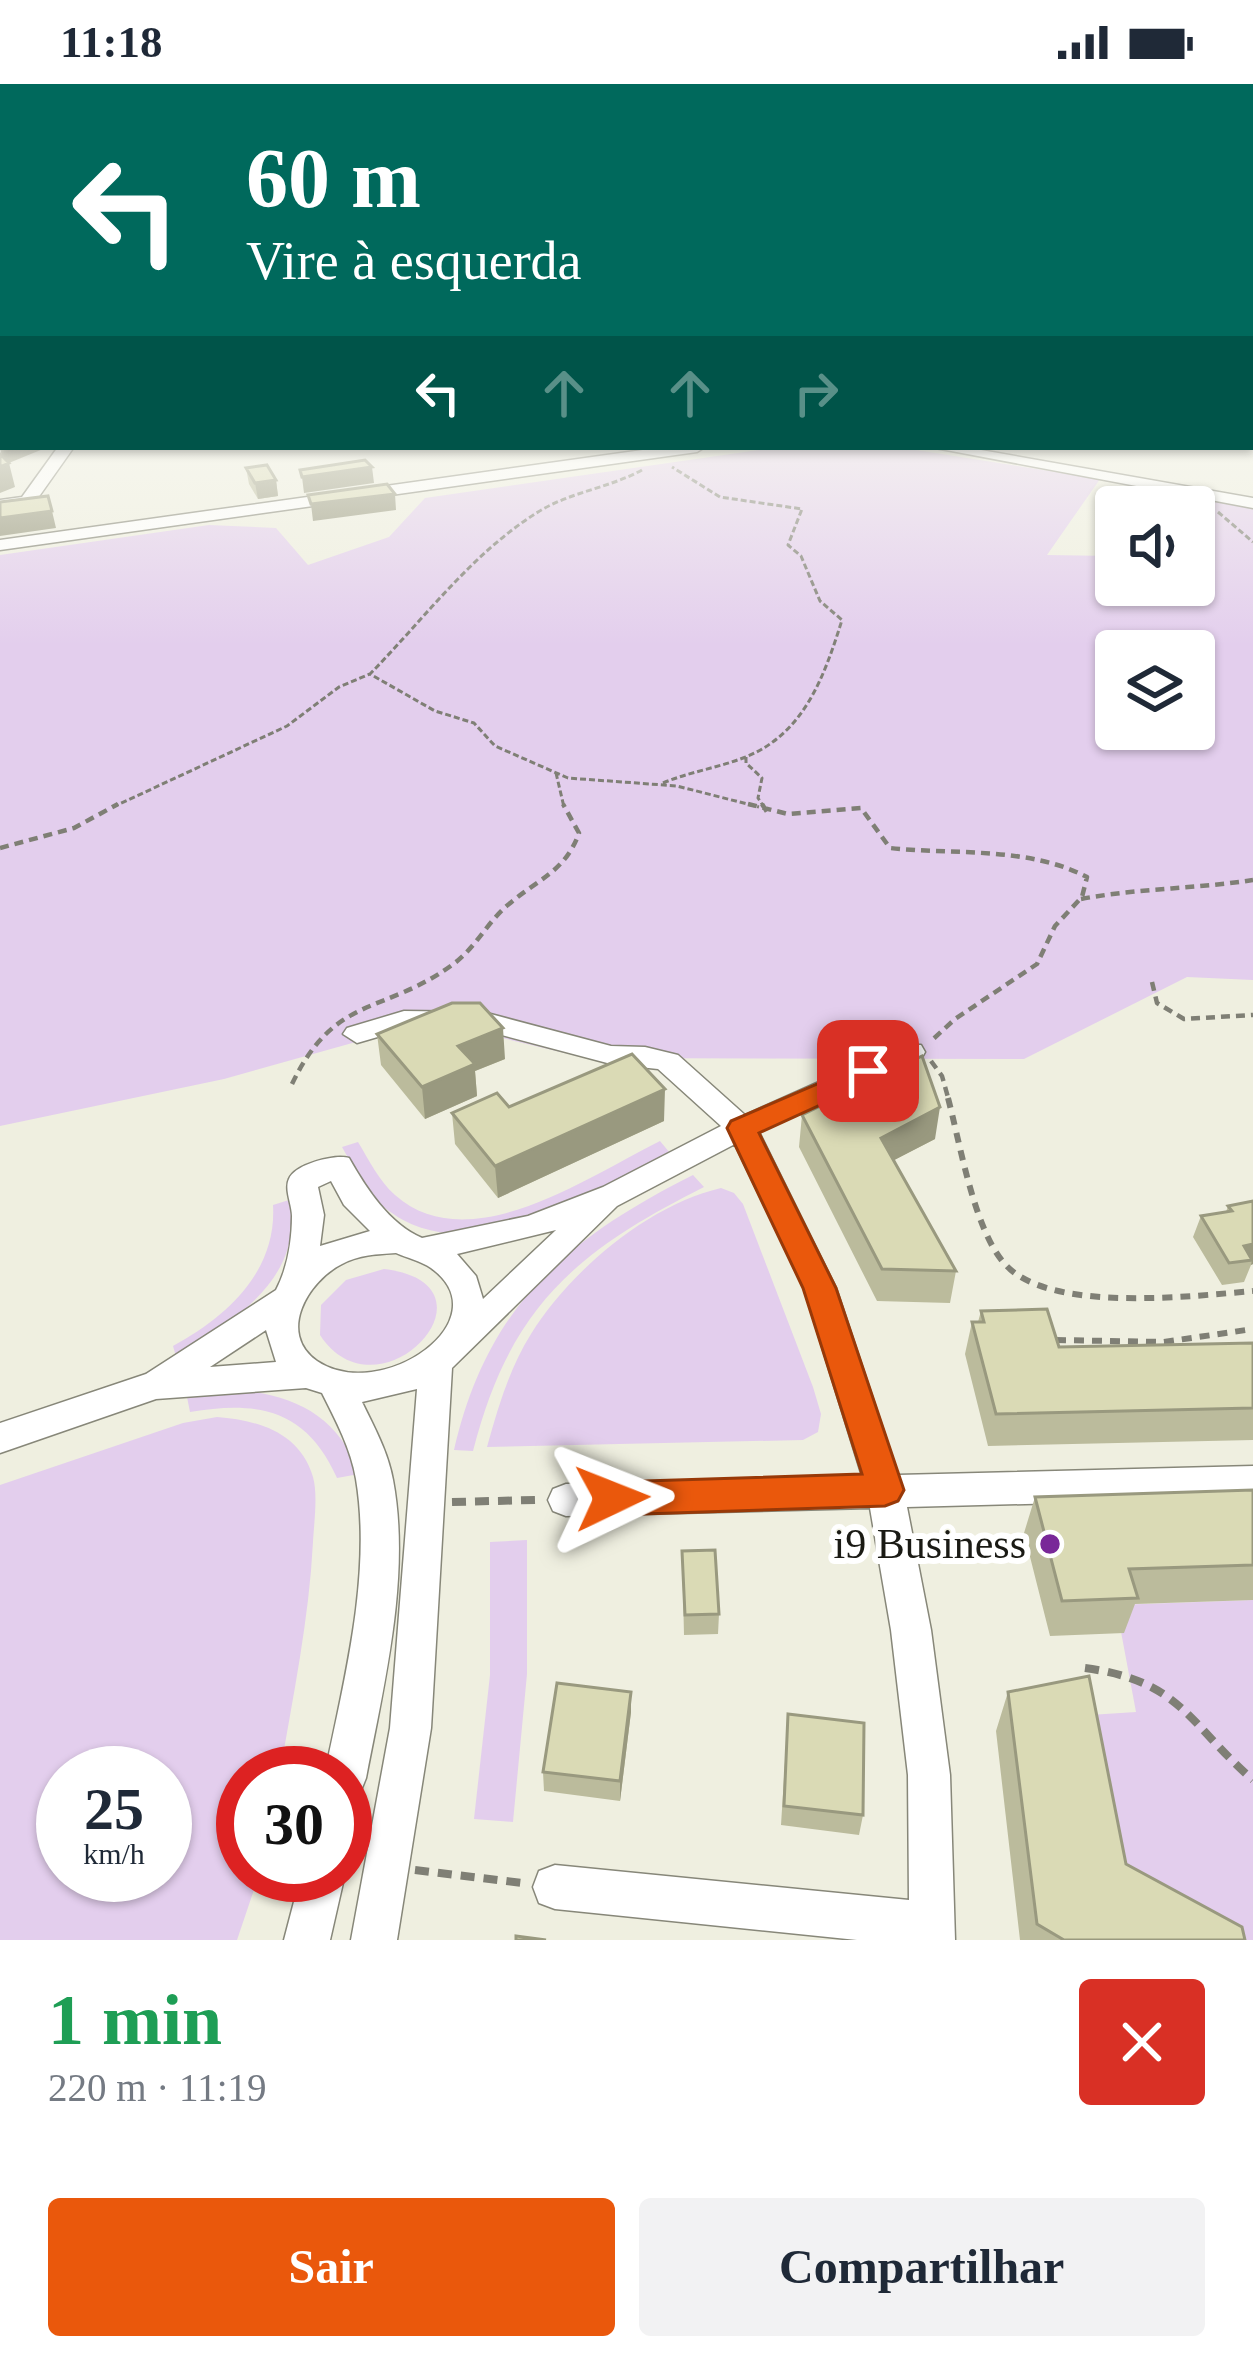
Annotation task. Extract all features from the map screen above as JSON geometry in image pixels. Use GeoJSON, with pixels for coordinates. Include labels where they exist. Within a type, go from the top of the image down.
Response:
{"type":"FeatureCollection","features":[{"type":"Feature","properties":{"kind":"street"},"geometry":{"type":"LineString","coordinates":[[0,505],[27,501],[46,474]]}},
{"type":"Feature","properties":{"kind":"street"},"geometry":{"type":"LineString","coordinates":[[0,545],[524,474]]}},
{"type":"Feature","properties":{"kind":"street"},"geometry":{"type":"LineString","coordinates":[[1090,474],[1160,486]]}},
{"type":"Feature","properties":{"kind":"street"},"geometry":{"type":"LineString","coordinates":[[1215,496],[1253,503]]}},
{"type":"Feature","properties":{"kind":"street"},"geometry":{"type":"LineString","coordinates":[[357,1034],[404,1020],[483,1022],[611,1055],[668,1062],[742,1128],[820,1288],[885,1490],[911,1630],[929,1775],[933,1932],[555,1887]]}},
{"type":"Feature","properties":{"kind":"street"},"geometry":{"type":"LineString","coordinates":[[0,1438],[156,1385],[345,1248],[413,1245],[532,1227],[614,1195],[742,1128],[919,1056]]}},
{"type":"Feature","properties":{"kind":"street"},"geometry":{"type":"LineString","coordinates":[[351,1746],[366,1673],[376,1486],[356,1425],[322,1380],[292,1359],[280,1320],[294,1288],[308,1215],[302,1182],[338,1166],[356,1197],[413,1245],[448,1261],[463,1278],[469,1298],[468,1321],[446,1355],[428,1502],[420,1668],[392,1867],[374,1940]]}},
{"type":"Feature","properties":{"kind":"street"},"geometry":{"type":"LineString","coordinates":[[156,1385],[322,1380],[387,1387],[446,1355],[614,1195]]}},
{"type":"Feature","properties":{"kind":"street"},"geometry":{"type":"LineString","coordinates":[[566,1500],[1253,1482]]}},
{"type":"Feature","properties":{"kind":"street"},"geometry":{"type":"LineString","coordinates":[[307,1940],[316,1902]]}},
{"type":"Feature","properties":{"kind":"path"},"geometry":{"type":"LineString","coordinates":[[0,848],[74,828],[134,795],[287,726],[339,687],[370,674],[452,583],[541,509],[637,474]]}},
{"type":"Feature","properties":{"kind":"path"},"geometry":{"type":"LineString","coordinates":[[659,785],[746,757],[788,731],[814,699],[842,617],[821,603],[801,556],[788,544],[802,509],[720,497],[687,474]]}},
{"type":"Feature","properties":{"kind":"path"},"geometry":{"type":"LineString","coordinates":[[1215,512],[1253,542]]}},
{"type":"Feature","properties":{"kind":"path"},"geometry":{"type":"LineString","coordinates":[[370,674],[435,711],[475,723],[495,746],[556,773],[677,785],[767,812],[861,808],[890,848],[1012,856],[1064,866],[1087,877],[1089,885],[1058,921],[1040,962],[1007,989],[944,1025],[919,1056],[942,1076],[990,1233],[1003,1264],[1018,1278],[1078,1294],[1253,1291]]}},
{"type":"Feature","properties":{"kind":"path"},"geometry":{"type":"LineString","coordinates":[[746,757],[746,763],[762,778],[758,798],[767,812]]}},
{"type":"Feature","properties":{"kind":"path"},"geometry":{"type":"LineString","coordinates":[[292,1084],[315,1040],[340,1013],[447,969],[478,944],[491,921],[515,898],[564,869],[578,833],[561,801],[556,773]]}},
{"type":"Feature","properties":{"kind":"path"},"geometry":{"type":"LineString","coordinates":[[1081,899],[1146,887],[1210,887],[1253,880]]}},
{"type":"Feature","properties":{"kind":"path"},"geometry":{"type":"LineString","coordinates":[[1152,982],[1157,1003],[1184,1019],[1253,1016]]}},
{"type":"Feature","properties":{"kind":"path"},"geometry":{"type":"LineString","coordinates":[[1040,1340],[1164,1342],[1253,1329]]}},
{"type":"Feature","properties":{"kind":"path"},"geometry":{"type":"LineString","coordinates":[[428,1502],[566,1500]]}},
{"type":"Feature","properties":{"kind":"path"},"geometry":{"type":"LineString","coordinates":[[1085,1668],[1118,1670],[1175,1695],[1253,1780]]}},
{"type":"Feature","properties":{"kind":"path"},"geometry":{"type":"LineString","coordinates":[[392,1867],[555,1887]]}},
{"type":"Feature","properties":{"kind":"shaded area"},"geometry":{"type":"Polygon","coordinates":[[[594,474],[1066,474],[1100,479],[1047,555],[1095,556],[1095,606],[1215,606],[1215,500],[1253,508],[1253,980],[1187,977],[1024,1059],[586,1058],[431,1021],[224,1079],[0,1126],[0,555],[209,525],[276,528],[308,565],[389,537],[425,498],[594,474]]]}},
{"type":"Feature","properties":{"kind":"shaded area"},"geometry":{"type":"Polygon","coordinates":[[[660,1141],[670,1153],[567,1205],[491,1230],[454,1233],[418,1227],[385,1208],[366,1188],[342,1147],[358,1142],[395,1195],[425,1213],[458,1219],[529,1206],[660,1141]]]}},
{"type":"Feature","properties":{"kind":"shaded area"},"geometry":{"type":"Polygon","coordinates":[[[693,1175],[704,1187],[619,1235],[554,1289],[507,1358],[473,1451],[454,1450],[487,1355],[538,1282],[607,1225],[693,1175]]]}},
{"type":"Feature","properties":{"kind":"shaded area"},"geometry":{"type":"Polygon","coordinates":[[[721,1188],[734,1193],[743,1204],[813,1387],[821,1414],[818,1432],[803,1440],[487,1447],[516,1361],[567,1287],[639,1225],[721,1188]]]}},
{"type":"Feature","properties":{"kind":"shaded area"},"geometry":{"type":"Polygon","coordinates":[[[289,1200],[291,1228],[276,1275],[241,1313],[177,1360],[173,1346],[212,1321],[245,1289],[267,1251],[273,1205],[289,1200]]]}},
{"type":"Feature","properties":{"kind":"shaded area"},"geometry":{"type":"Polygon","coordinates":[[[384,1269],[420,1280],[435,1298],[435,1320],[421,1341],[399,1358],[373,1365],[345,1359],[320,1335],[321,1305],[346,1280],[384,1269]]]}},
{"type":"Feature","properties":{"kind":"shaded area"},"geometry":{"type":"Polygon","coordinates":[[[226,1389],[270,1395],[307,1409],[338,1435],[359,1474],[337,1478],[311,1437],[278,1415],[238,1408],[190,1412],[187,1397],[226,1389]]]}},
{"type":"Feature","properties":{"kind":"shaded area"},"geometry":{"type":"Polygon","coordinates":[[[217,1417],[275,1431],[307,1462],[315,1509],[308,1600],[285,1746],[216,1746],[216,1902],[250,1902],[237,1940],[0,1940],[0,1485],[183,1423],[217,1417]]]}},
{"type":"Feature","properties":{"kind":"shaded area"},"geometry":{"type":"Polygon","coordinates":[[[527,1540],[527,1674],[513,1822],[474,1819],[490,1675],[490,1542],[527,1540]]]}},
{"type":"Feature","properties":{"kind":"shaded area"},"geometry":{"type":"Polygon","coordinates":[[[1253,1600],[1253,1940],[1179,1940],[1108,1900],[1074,1716],[1136,1712],[1116,1605],[1253,1600]]]}},
{"type":"Feature","properties":{"kind":"building"},"geometry":{"type":"Polygon","coordinates":[[[249,474],[272,474],[276,480],[255,483],[249,474]]]}},
{"type":"Feature","properties":{"kind":"building"},"geometry":{"type":"Polygon","coordinates":[[[387,484],[395,494],[311,504],[308,495],[387,484]]]}},
{"type":"Feature","properties":{"kind":"building"},"geometry":{"type":"Polygon","coordinates":[[[48,496],[52,511],[0,518],[0,502],[48,496]]]}},
{"type":"Feature","properties":{"kind":"building"},"geometry":{"type":"Polygon","coordinates":[[[452,1003],[480,1003],[503,1028],[458,1046],[475,1064],[422,1087],[377,1034],[452,1003]]]}},
{"type":"Feature","properties":{"kind":"building"},"geometry":{"type":"Polygon","coordinates":[[[632,1054],[665,1089],[495,1166],[452,1113],[497,1093],[509,1107],[632,1054]]]}},
{"type":"Feature","properties":{"kind":"building"},"geometry":{"type":"Polygon","coordinates":[[[922,1056],[940,1107],[881,1138],[956,1271],[882,1269],[802,1115],[922,1056]]]}},
{"type":"Feature","properties":{"kind":"building"},"geometry":{"type":"Polygon","coordinates":[[[1253,1201],[1253,1244],[1244,1246],[1252,1260],[1229,1263],[1201,1216],[1232,1211],[1228,1206],[1253,1201]]]}},
{"type":"Feature","properties":{"kind":"building"},"geometry":{"type":"Polygon","coordinates":[[[1047,1309],[1059,1347],[1253,1343],[1253,1408],[996,1414],[972,1322],[984,1322],[981,1311],[1047,1309]]]}},
{"type":"Feature","properties":{"kind":"building"},"geometry":{"type":"Polygon","coordinates":[[[1253,1490],[1253,1565],[1129,1569],[1138,1598],[1062,1601],[1035,1497],[1253,1490]]]}},
{"type":"Feature","properties":{"kind":"building"},"geometry":{"type":"Polygon","coordinates":[[[715,1550],[719,1614],[685,1615],[682,1551],[715,1550]]]}},
{"type":"Feature","properties":{"kind":"building"},"geometry":{"type":"Polygon","coordinates":[[[1089,1676],[1126,1864],[1242,1927],[1245,1940],[1064,1940],[1037,1924],[1008,1692],[1089,1676]]]}},
{"type":"Feature","properties":{"kind":"building"},"geometry":{"type":"Polygon","coordinates":[[[557,1683],[631,1692],[620,1781],[543,1772],[557,1683]]]}},
{"type":"Feature","properties":{"kind":"building"},"geometry":{"type":"Polygon","coordinates":[[[788,1714],[864,1723],[863,1815],[784,1806],[788,1714]]]}},
{"type":"Feature","properties":{"kind":"place","name":"i9 Business"},"geometry":{"type":"Point","coordinates":[1050,1544]}},
{"type":"Feature","properties":{"kind":"route"},"geometry":{"type":"LineString","coordinates":[[612,1498],[885,1490],[820,1288],[742,1128],[868,1071]]}}]}
